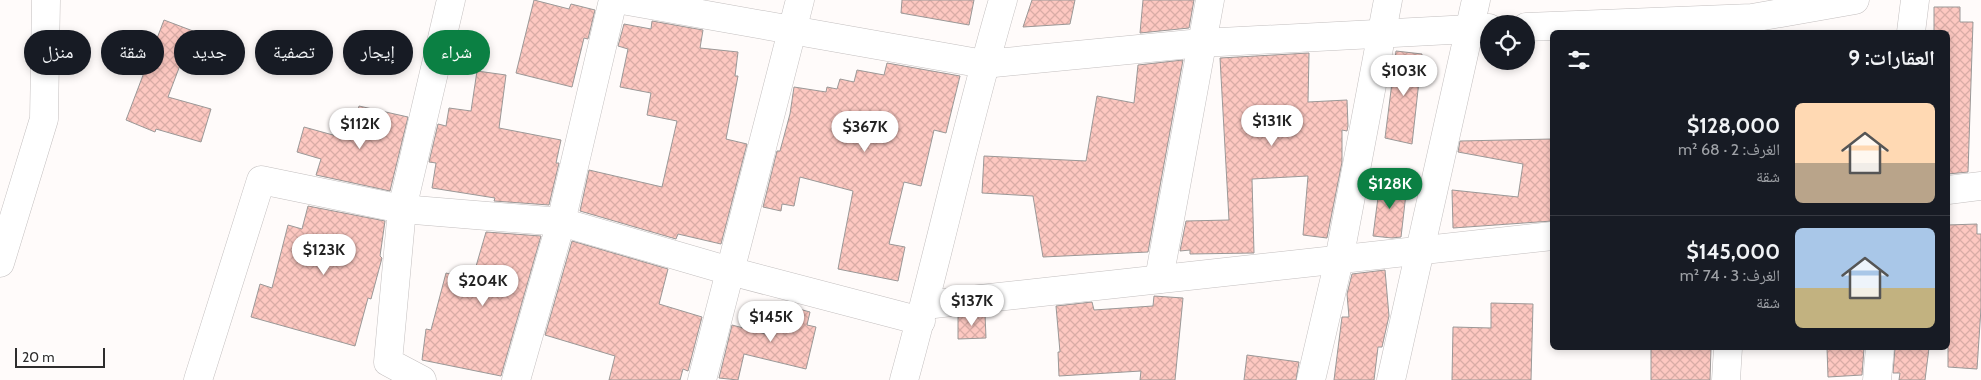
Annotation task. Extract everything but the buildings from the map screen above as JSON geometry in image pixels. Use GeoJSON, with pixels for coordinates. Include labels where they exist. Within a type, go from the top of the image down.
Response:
{"type":"FeatureCollection","features":[{"type":"Feature","properties":{"kind":"street"},"geometry":{"type":"LineString","coordinates":[[0,263],[44,119],[46,0]]}},
{"type":"Feature","properties":{"kind":"street"},"geometry":{"type":"LineString","coordinates":[[422,380],[388,362],[402,209],[451,0]]}},
{"type":"Feature","properties":{"kind":"street"},"geometry":{"type":"LineString","coordinates":[[516,380],[561,222],[613,0]]}},
{"type":"Feature","properties":{"kind":"street"},"geometry":{"type":"LineString","coordinates":[[622,0],[984,64],[1202,42],[1479,29]]}},
{"type":"Feature","properties":{"kind":"street"},"geometry":{"type":"LineString","coordinates":[[702,380],[800,0]]}},
{"type":"Feature","properties":{"kind":"street"},"geometry":{"type":"LineString","coordinates":[[904,380],[923,313],[984,64],[1003,0]]}},
{"type":"Feature","properties":{"kind":"street"},"geometry":{"type":"LineString","coordinates":[[1159,279],[1210,0]]}},
{"type":"Feature","properties":{"kind":"street"},"geometry":{"type":"LineString","coordinates":[[1311,380],[1339,260],[1388,0]]}},
{"type":"Feature","properties":{"kind":"street"},"geometry":{"type":"LineString","coordinates":[[1391,380],[1418,252],[1479,29],[1476,0]]}},
{"type":"Feature","properties":{"kind":"street"},"geometry":{"type":"LineString","coordinates":[[1535,27],[1752,17],[1855,0]]}},
{"type":"Feature","properties":{"kind":"street"},"geometry":{"type":"LineString","coordinates":[[1911,30],[1915,0]]}},
{"type":"Feature","properties":{"kind":"street"},"geometry":{"type":"LineString","coordinates":[[198,380],[261,180],[402,209],[561,222],[730,271],[923,313],[1159,279],[1550,236]]}},
{"type":"Feature","properties":{"kind":"street"},"geometry":{"type":"LineString","coordinates":[[1950,190],[1981,186]]}},
{"type":"Feature","properties":{"kind":"street"},"geometry":{"type":"LineString","coordinates":[[1726,380],[1728,350]]}},
{"type":"Feature","properties":{"kind":"street"},"geometry":{"type":"LineString","coordinates":[[1877,380],[1880,350]]}}]}
